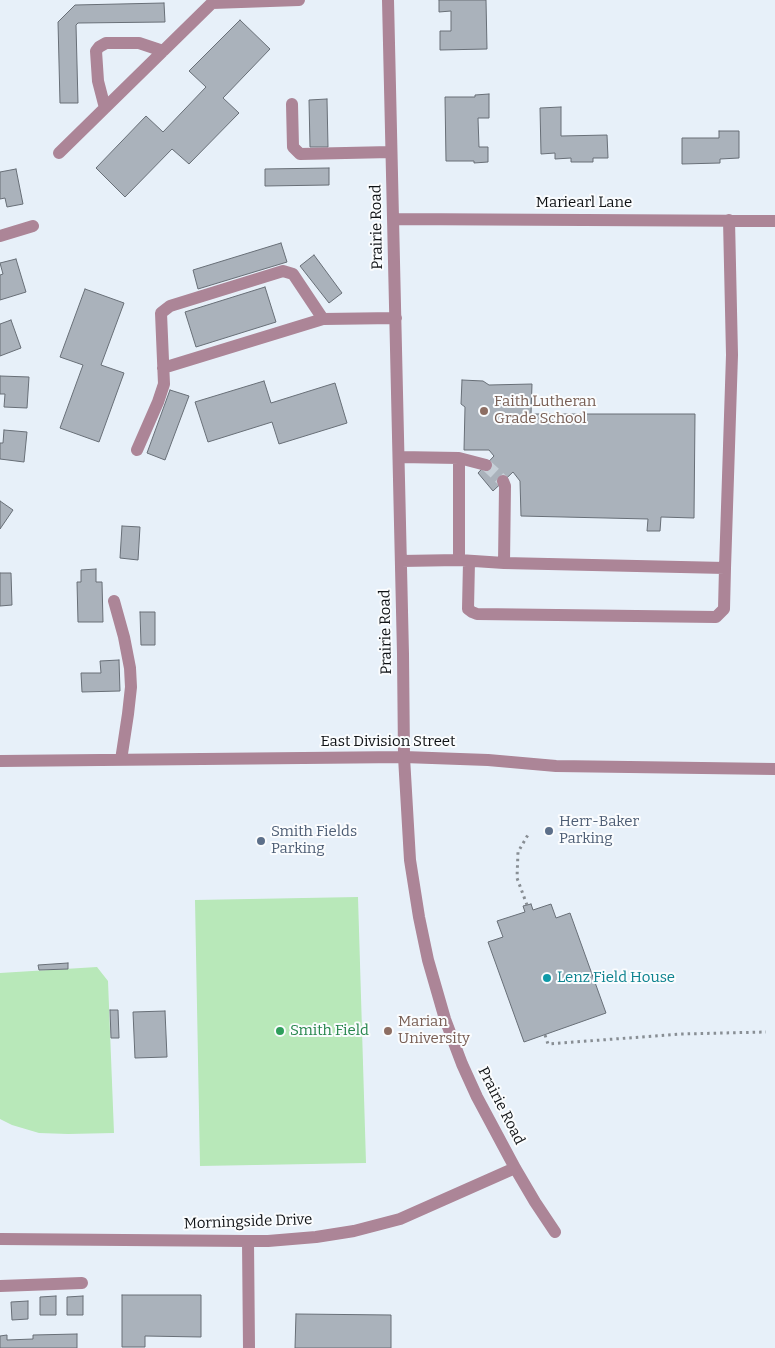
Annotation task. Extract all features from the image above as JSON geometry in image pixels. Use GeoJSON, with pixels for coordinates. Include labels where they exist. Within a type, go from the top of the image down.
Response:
{"type":"FeatureCollection","features":[{"type":"Feature","properties":{"kind":"street"},"geometry":{"type":"LineString","coordinates":[[60,153],[212,3],[299,0]]}},
{"type":"Feature","properties":{"kind":"street","name":"Prairie Road"},"geometry":{"type":"LineString","coordinates":[[388,0],[404,757],[410,860],[428,960],[440,1004],[462,1064],[477,1097],[515,1168],[534,1202],[555,1232]]}},
{"type":"Feature","properties":{"kind":"street"},"geometry":{"type":"LineString","coordinates":[[105,108],[98,81],[96,51],[99,47],[106,43],[139,43],[163,51]]}},
{"type":"Feature","properties":{"kind":"street"},"geometry":{"type":"LineString","coordinates":[[292,104],[293,147],[300,154],[392,152]]}},
{"type":"Feature","properties":{"kind":"street","name":"Mariearl Lane"},"geometry":{"type":"LineString","coordinates":[[393,219],[775,221]]}},
{"type":"Feature","properties":{"kind":"street"},"geometry":{"type":"LineString","coordinates":[[458,458],[468,609],[472,612],[478,614],[716,617],[724,609],[726,568],[732,356],[730,220]]}},
{"type":"Feature","properties":{"kind":"street"},"geometry":{"type":"LineString","coordinates":[[0,236],[33,226]]}},
{"type":"Feature","properties":{"kind":"street"},"geometry":{"type":"LineString","coordinates":[[137,450],[164,384],[161,313],[170,306],[284,271],[293,274],[323,318]]}},
{"type":"Feature","properties":{"kind":"street"},"geometry":{"type":"LineString","coordinates":[[163,368],[323,318],[396,318]]}},
{"type":"Feature","properties":{"kind":"street"},"geometry":{"type":"LineString","coordinates":[[399,457],[458,458],[486,465]]}},
{"type":"Feature","properties":{"kind":"street"},"geometry":{"type":"LineString","coordinates":[[503,482],[505,486],[504,563]]}},
{"type":"Feature","properties":{"kind":"street"},"geometry":{"type":"LineString","coordinates":[[401,562],[464,561],[726,568]]}},
{"type":"Feature","properties":{"kind":"street"},"geometry":{"type":"LineString","coordinates":[[114,602],[124,637],[130,668],[131,687],[121,760]]}},
{"type":"Feature","properties":{"kind":"street","name":"East Division Street"},"geometry":{"type":"LineString","coordinates":[[0,761],[404,757],[488,760],[556,766],[775,769]]}},
{"type":"Feature","properties":{"kind":"street","name":"Morningside Drive"},"geometry":{"type":"LineString","coordinates":[[0,1239],[268,1241],[316,1237],[354,1231],[391,1222],[414,1214],[515,1168]]}},
{"type":"Feature","properties":{"kind":"street"},"geometry":{"type":"LineString","coordinates":[[248,1241],[249,1348]]}},
{"type":"Feature","properties":{"kind":"street"},"geometry":{"type":"LineString","coordinates":[[0,1286],[82,1283]]}},
{"type":"Feature","properties":{"kind":"path"},"geometry":{"type":"LineString","coordinates":[[527,905],[517,878],[518,852],[530,833]]}},
{"type":"Feature","properties":{"kind":"path"},"geometry":{"type":"LineString","coordinates":[[545,1035],[548,1044],[681,1034],[766,1032]]}},
{"type":"Feature","properties":{"kind":"green space","name":"Smith Field"},"geometry":{"type":"Polygon","coordinates":[[[358,897],[366,1163],[200,1166],[195,900],[358,897]]]}},
{"type":"Feature","properties":{"kind":"green space"},"geometry":{"type":"Polygon","coordinates":[[[97,967],[108,981],[114,1133],[39,1133],[12,1125],[0,1119],[0,973],[97,967]]]}},
{"type":"Feature","properties":{"kind":"building"},"geometry":{"type":"Polygon","coordinates":[[[439,0],[486,0],[487,49],[440,50],[440,31],[451,31],[451,11],[439,12],[439,0]]]}},
{"type":"Feature","properties":{"kind":"building"},"geometry":{"type":"Polygon","coordinates":[[[164,3],[165,22],[78,23],[76,25],[78,103],[60,103],[58,22],[75,5],[164,3]]]}},
{"type":"Feature","properties":{"kind":"building"},"geometry":{"type":"Polygon","coordinates":[[[240,20],[270,49],[223,98],[239,113],[189,164],[172,149],[125,197],[96,168],[146,116],[163,132],[206,87],[189,71],[240,20]]]}},
{"type":"Feature","properties":{"kind":"building"},"geometry":{"type":"Polygon","coordinates":[[[489,94],[489,118],[478,118],[479,147],[488,147],[488,162],[446,161],[445,97],[475,97],[475,95],[489,94]]]}},
{"type":"Feature","properties":{"kind":"building"},"geometry":{"type":"Polygon","coordinates":[[[327,99],[328,147],[310,147],[309,100],[327,99]]]}},
{"type":"Feature","properties":{"kind":"building"},"geometry":{"type":"Polygon","coordinates":[[[561,107],[561,136],[607,135],[608,158],[593,158],[593,162],[571,162],[571,158],[555,159],[555,153],[541,154],[540,108],[561,107]]]}},
{"type":"Feature","properties":{"kind":"building"},"geometry":{"type":"Polygon","coordinates":[[[719,131],[739,131],[739,158],[720,159],[720,163],[682,164],[682,138],[719,138],[719,131]]]}},
{"type":"Feature","properties":{"kind":"building"},"geometry":{"type":"Polygon","coordinates":[[[329,168],[329,185],[265,186],[265,169],[329,168]]]}},
{"type":"Feature","properties":{"kind":"building"},"geometry":{"type":"Polygon","coordinates":[[[16,169],[23,204],[7,207],[5,198],[0,199],[0,172],[16,169]]]}},
{"type":"Feature","properties":{"kind":"building"},"geometry":{"type":"Polygon","coordinates":[[[281,243],[287,262],[198,289],[193,270],[281,243]]]}},
{"type":"Feature","properties":{"kind":"building"},"geometry":{"type":"Polygon","coordinates":[[[314,255],[342,293],[329,303],[300,266],[314,255]]]}},
{"type":"Feature","properties":{"kind":"building"},"geometry":{"type":"Polygon","coordinates":[[[16,259],[26,292],[0,300],[0,275],[3,274],[0,263],[16,259]]]}},
{"type":"Feature","properties":{"kind":"building"},"geometry":{"type":"Polygon","coordinates":[[[265,287],[276,322],[196,347],[185,312],[265,287]]]}},
{"type":"Feature","properties":{"kind":"building"},"geometry":{"type":"Polygon","coordinates":[[[85,289],[124,303],[101,365],[124,373],[99,442],[60,428],[83,365],[60,357],[85,289]]]}},
{"type":"Feature","properties":{"kind":"building"},"geometry":{"type":"Polygon","coordinates":[[[11,320],[21,348],[0,356],[0,324],[11,320]]]}},
{"type":"Feature","properties":{"kind":"building"},"geometry":{"type":"Polygon","coordinates":[[[0,376],[29,377],[27,408],[4,407],[5,394],[0,394],[0,376]]]}},
{"type":"Feature","properties":{"kind":"building","name":"Faith Lutheran Grade School"},"geometry":{"type":"Polygon","coordinates":[[[462,380],[483,381],[489,385],[532,384],[531,414],[695,414],[694,518],[661,517],[660,531],[647,531],[648,519],[521,516],[520,481],[513,472],[493,491],[478,473],[494,456],[489,450],[464,450],[465,407],[461,404],[462,380]]]}},
{"type":"Feature","properties":{"kind":"building"},"geometry":{"type":"Polygon","coordinates":[[[264,381],[271,403],[335,383],[347,423],[279,444],[272,422],[208,442],[195,402],[264,381]]]}},
{"type":"Feature","properties":{"kind":"building"},"geometry":{"type":"Polygon","coordinates":[[[170,390],[189,396],[165,460],[147,453],[170,390]]]}},
{"type":"Feature","properties":{"kind":"building"},"geometry":{"type":"Polygon","coordinates":[[[4,430],[27,432],[24,462],[0,459],[0,443],[3,443],[4,430]]]}},
{"type":"Feature","properties":{"kind":"building"},"geometry":{"type":"Polygon","coordinates":[[[0,501],[13,510],[0,529],[0,501]]]}},
{"type":"Feature","properties":{"kind":"building"},"geometry":{"type":"Polygon","coordinates":[[[122,526],[140,527],[138,560],[120,558],[122,526]]]}},
{"type":"Feature","properties":{"kind":"building"},"geometry":{"type":"Polygon","coordinates":[[[96,569],[96,582],[102,582],[103,622],[78,622],[77,582],[81,582],[81,570],[96,569]]]}},
{"type":"Feature","properties":{"kind":"building"},"geometry":{"type":"Polygon","coordinates":[[[0,573],[11,573],[12,605],[0,606],[0,573]]]}},
{"type":"Feature","properties":{"kind":"building"},"geometry":{"type":"Polygon","coordinates":[[[140,612],[155,612],[155,645],[141,645],[140,612]]]}},
{"type":"Feature","properties":{"kind":"building"},"geometry":{"type":"Polygon","coordinates":[[[119,660],[120,691],[82,692],[81,673],[101,673],[100,661],[119,660]]]}},
{"type":"Feature","properties":{"kind":"building","name":"Lenz Field House"},"geometry":{"type":"Polygon","coordinates":[[[531,904],[533,910],[551,904],[556,918],[570,913],[606,1013],[524,1042],[488,942],[503,937],[497,921],[525,912],[523,906],[531,904]]]}},
{"type":"Feature","properties":{"kind":"building"},"geometry":{"type":"Polygon","coordinates":[[[68,963],[68,969],[39,970],[38,965],[68,963]]]}},
{"type":"Feature","properties":{"kind":"building"},"geometry":{"type":"Polygon","coordinates":[[[110,1010],[118,1010],[119,1038],[111,1038],[110,1010]]]}},
{"type":"Feature","properties":{"kind":"building"},"geometry":{"type":"Polygon","coordinates":[[[165,1011],[167,1057],[135,1058],[133,1012],[165,1011]]]}},
{"type":"Feature","properties":{"kind":"building"},"geometry":{"type":"Polygon","coordinates":[[[122,1295],[201,1295],[201,1337],[145,1336],[145,1347],[122,1347],[122,1295]]]}},
{"type":"Feature","properties":{"kind":"building"},"geometry":{"type":"Polygon","coordinates":[[[56,1296],[56,1315],[40,1315],[40,1297],[56,1296]]]}},
{"type":"Feature","properties":{"kind":"building"},"geometry":{"type":"Polygon","coordinates":[[[83,1296],[83,1315],[67,1315],[67,1297],[83,1296]]]}},
{"type":"Feature","properties":{"kind":"building"},"geometry":{"type":"Polygon","coordinates":[[[28,1301],[28,1319],[12,1320],[11,1302],[28,1301]]]}},
{"type":"Feature","properties":{"kind":"building"},"geometry":{"type":"Polygon","coordinates":[[[296,1314],[391,1315],[391,1348],[295,1348],[296,1314]]]}},
{"type":"Feature","properties":{"kind":"building"},"geometry":{"type":"Polygon","coordinates":[[[77,1334],[77,1348],[0,1348],[0,1336],[7,1335],[7,1340],[33,1339],[33,1335],[77,1334]]]}},
{"type":"Feature","properties":{"kind":"tunnel"},"geometry":{"type":"LineString","coordinates":[[486,465],[503,481]]}},
{"type":"Feature","properties":{"kind":"place","name":"Faith Lutheran Grade School"},"geometry":{"type":"Point","coordinates":[484,411]}},
{"type":"Feature","properties":{"kind":"place","name":"Herr-Baker Parking"},"geometry":{"type":"Point","coordinates":[549,831]}},
{"type":"Feature","properties":{"kind":"place","name":"Smith Fields Parking"},"geometry":{"type":"Point","coordinates":[261,841]}},
{"type":"Feature","properties":{"kind":"place","name":"Lenz Field House"},"geometry":{"type":"Point","coordinates":[547,978]}},
{"type":"Feature","properties":{"kind":"place","name":"Smith Field"},"geometry":{"type":"Point","coordinates":[280,1031]}},
{"type":"Feature","properties":{"kind":"place","name":"Marian University"},"geometry":{"type":"Point","coordinates":[388,1031]}}]}
